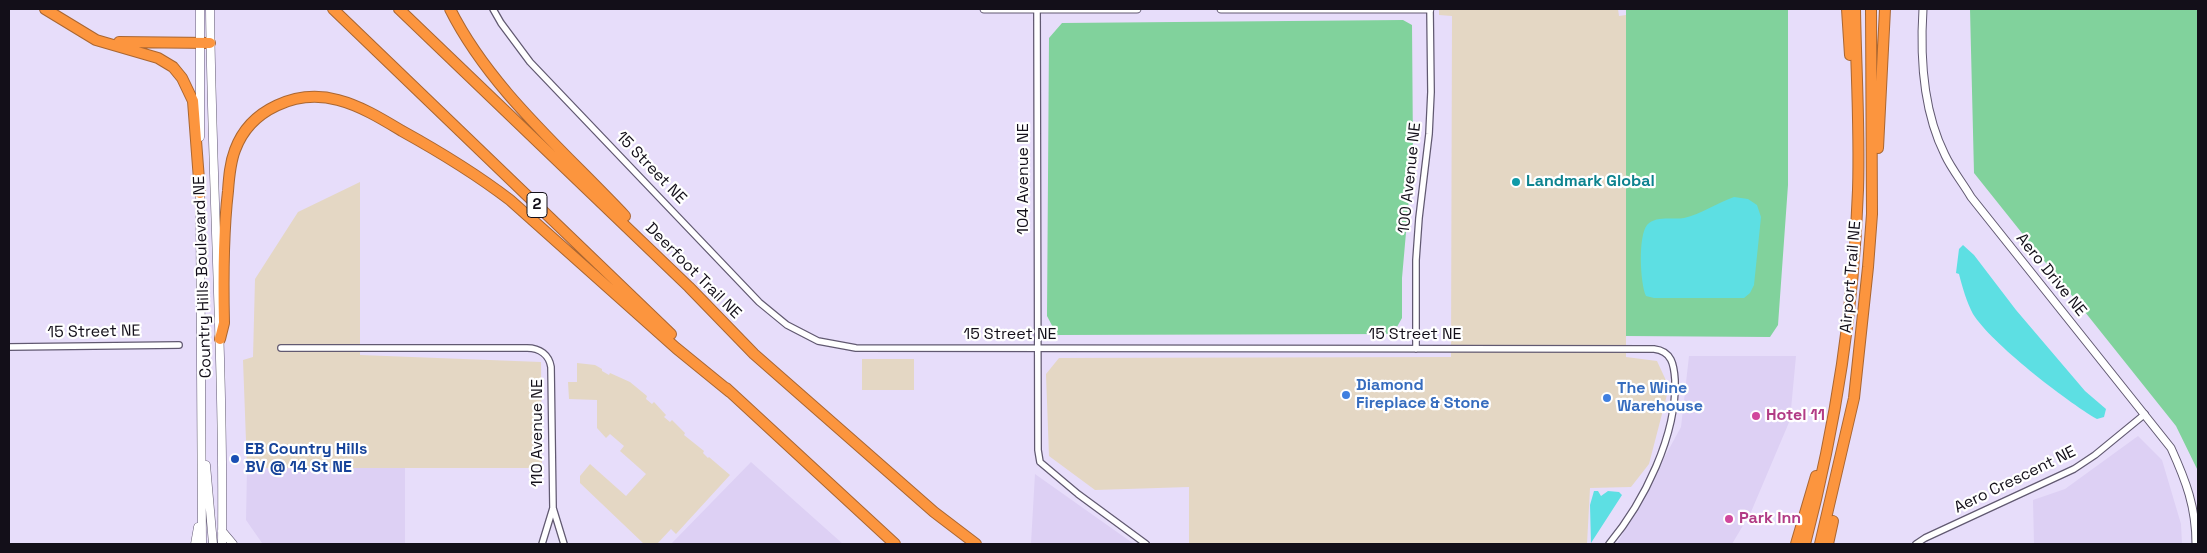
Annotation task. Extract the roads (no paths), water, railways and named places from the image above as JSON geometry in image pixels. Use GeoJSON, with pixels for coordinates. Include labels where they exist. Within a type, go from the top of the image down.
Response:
{"type":"FeatureCollection","features":[{"type":"Feature","properties":{"kind":"highway"},"geometry":{"type":"LineString","coordinates":[[45,9],[106,44],[148,54],[173,67],[182,78],[193,100],[200,193]]}},
{"type":"Feature","properties":{"kind":"highway"},"geometry":{"type":"LineString","coordinates":[[324,9],[378,52]]}},
{"type":"Feature","properties":{"kind":"highway","name":"2"},"geometry":{"type":"LineString","coordinates":[[333,9],[730,392],[895,544]]}},
{"type":"Feature","properties":{"kind":"highway","name":"Deerfoot Trail NE"},"geometry":{"type":"LineString","coordinates":[[399,9],[689,287],[754,354],[934,512],[976,544]]}},
{"type":"Feature","properties":{"kind":"highway"},"geometry":{"type":"LineString","coordinates":[[450,9],[463,33],[490,73],[689,287]]}},
{"type":"Feature","properties":{"kind":"highway"},"geometry":{"type":"LineString","coordinates":[[1847,9],[1858,189]]}},
{"type":"Feature","properties":{"kind":"highway","name":"Airport Trail NE"},"geometry":{"type":"LineString","coordinates":[[1805,544],[1818,496],[1845,343],[1858,189],[1855,9]]}},
{"type":"Feature","properties":{"kind":"highway","name":"Airport Trail NE"},"geometry":{"type":"LineString","coordinates":[[1820,544],[1854,398],[1864,311],[1872,214],[1871,9]]}},
{"type":"Feature","properties":{"kind":"highway"},"geometry":{"type":"LineString","coordinates":[[1872,214],[1882,97],[1885,9]]}},
{"type":"Feature","properties":{"kind":"highway"},"geometry":{"type":"LineString","coordinates":[[89,35],[124,43],[205,43]]}},
{"type":"Feature","properties":{"kind":"highway"},"geometry":{"type":"LineString","coordinates":[[220,339],[224,323],[224,219],[230,166],[235,150],[243,135],[258,118],[278,104],[308,97],[326,98],[350,104],[376,116],[438,150],[482,178],[510,200],[676,348],[730,392]]}},
{"type":"Feature","properties":{"kind":"highway"},"geometry":{"type":"LineString","coordinates":[[1796,544],[1815,477],[1845,343]]}},
{"type":"Feature","properties":{"kind":"highway"},"geometry":{"type":"LineString","coordinates":[[1828,544],[1854,398]]}},
{"type":"Feature","properties":{"kind":"main road","name":"Country Hills Boulevard NE"},"geometry":{"type":"LineString","coordinates":[[200,9],[205,43],[213,172],[220,339],[222,544]]}},
{"type":"Feature","properties":{"kind":"main road","name":"Country Hills Boulevard NE"},"geometry":{"type":"LineString","coordinates":[[202,544],[200,193],[205,43],[210,9]]}},
{"type":"Feature","properties":{"kind":"main road"},"geometry":{"type":"LineString","coordinates":[[202,434],[213,544]]}},
{"type":"Feature","properties":{"kind":"main road"},"geometry":{"type":"LineString","coordinates":[[195,544],[202,503]]}},
{"type":"Feature","properties":{"kind":"main road"},"geometry":{"type":"LineString","coordinates":[[222,530],[233,544]]}},
{"type":"Feature","properties":{"kind":"street","name":"15 Street NE"},"geometry":{"type":"LineString","coordinates":[[494,9],[501,23],[530,62],[759,302],[787,325],[818,341],[856,348],[1654,349],[1668,354],[1674,365],[1676,396],[1664,451],[1645,488],[1609,544]]}},
{"type":"Feature","properties":{"kind":"street"},"geometry":{"type":"LineString","coordinates":[[984,9],[1137,9]]}},
{"type":"Feature","properties":{"kind":"street","name":"104 Avenue NE"},"geometry":{"type":"LineString","coordinates":[[1037,9],[1038,450],[1040,462],[1078,494],[1146,544]]}},
{"type":"Feature","properties":{"kind":"street"},"geometry":{"type":"LineString","coordinates":[[1221,9],[1430,9]]}},
{"type":"Feature","properties":{"kind":"street","name":"100 Avenue NE"},"geometry":{"type":"LineString","coordinates":[[1416,349],[1416,260],[1429,134],[1431,92],[1430,9]]}},
{"type":"Feature","properties":{"kind":"street","name":"Aero Drive NE"},"geometry":{"type":"LineString","coordinates":[[1923,9],[1921,35],[1926,98],[1945,154],[1971,197],[2171,448],[2188,486],[2196,530],[2196,544]]}},
{"type":"Feature","properties":{"kind":"street","name":"15 Street NE"},"geometry":{"type":"LineString","coordinates":[[9,347],[179,345]]}},
{"type":"Feature","properties":{"kind":"street","name":"110 Avenue NE"},"geometry":{"type":"LineString","coordinates":[[281,348],[532,348],[540,350],[549,359],[551,367],[553,508],[564,544]]}},
{"type":"Feature","properties":{"kind":"street","name":"Aero Crescent NE"},"geometry":{"type":"LineString","coordinates":[[1916,544],[1933,534],[2074,469],[2095,455],[2145,414]]}},
{"type":"Feature","properties":{"kind":"street","name":"110 Avenue NE"},"geometry":{"type":"LineString","coordinates":[[542,544],[553,508]]}},
{"type":"Feature","properties":{"kind":"place","name":"Landmark Global"},"geometry":{"type":"Point","coordinates":[1516,182]}},
{"type":"Feature","properties":{"kind":"place","name":"Diamond Fireplace & Stone"},"geometry":{"type":"Point","coordinates":[1346,395]}},
{"type":"Feature","properties":{"kind":"place","name":"The Wine Warehouse"},"geometry":{"type":"Point","coordinates":[1607,398]}},
{"type":"Feature","properties":{"kind":"place","name":"Hotel 11"},"geometry":{"type":"Point","coordinates":[1756,416]}},
{"type":"Feature","properties":{"kind":"place","name":"EB Country Hills BV @ 14 St NE"},"geometry":{"type":"Point","coordinates":[235,459]}},
{"type":"Feature","properties":{"kind":"place","name":"Park Inn"},"geometry":{"type":"Point","coordinates":[1729,519]}}]}
